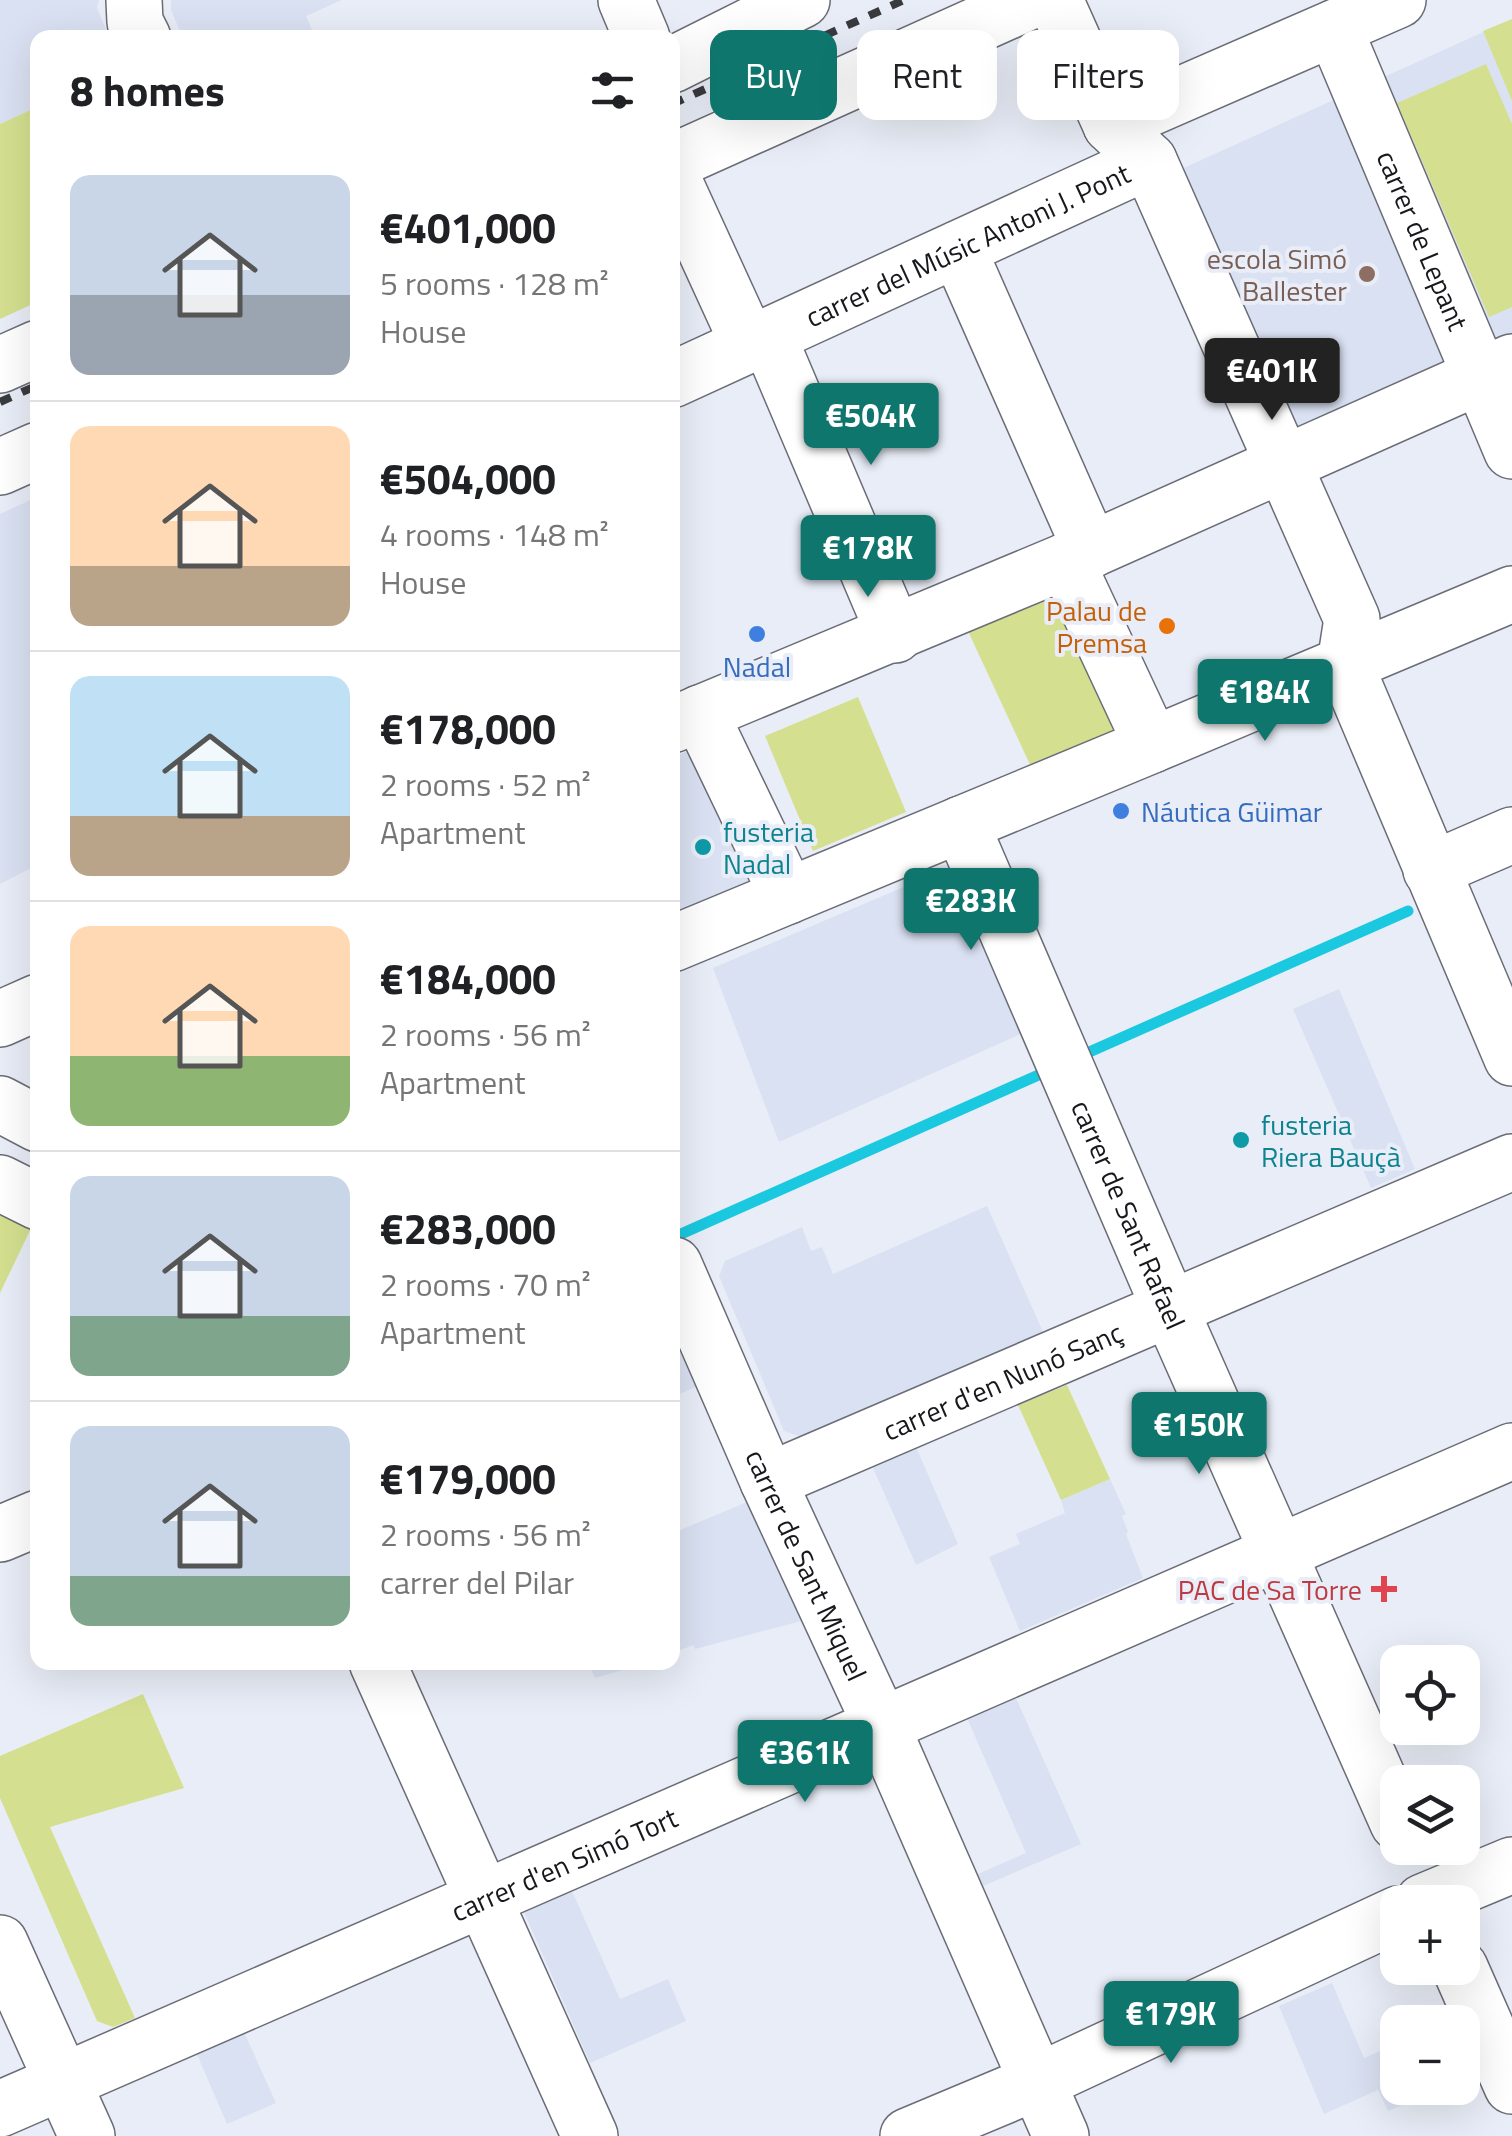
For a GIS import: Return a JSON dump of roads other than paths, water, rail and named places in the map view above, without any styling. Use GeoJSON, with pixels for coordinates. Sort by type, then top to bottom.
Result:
{"type":"FeatureCollection","features":[{"type":"Feature","properties":{"kind":"street"},"geometry":{"type":"LineString","coordinates":[[134,0],[139,30]]}},
{"type":"Feature","properties":{"kind":"street"},"geometry":{"type":"LineString","coordinates":[[626,0],[639,30]]}},
{"type":"Feature","properties":{"kind":"street"},"geometry":{"type":"LineString","coordinates":[[680,60],[802,0]]}},
{"type":"Feature","properties":{"kind":"street"},"geometry":{"type":"LineString","coordinates":[[680,158],[1033,0]]}},
{"type":"Feature","properties":{"kind":"street"},"geometry":{"type":"LineString","coordinates":[[1055,0],[1130,143],[1352,619],[1345,664],[1512,1058]]}},
{"type":"Feature","properties":{"kind":"street","name":"carrer del Músic Antoni J. Pont"},"geometry":{"type":"LineString","coordinates":[[680,376],[958,249],[1130,143],[1334,28],[1398,0]]}},
{"type":"Feature","properties":{"kind":"street","name":"carrer de Lepant"},"geometry":{"type":"LineString","coordinates":[[1334,28],[1496,369],[1512,450]]}},
{"type":"Feature","properties":{"kind":"street"},"geometry":{"type":"LineString","coordinates":[[680,192],[758,340],[895,634]]}},
{"type":"Feature","properties":{"kind":"street"},"geometry":{"type":"LineString","coordinates":[[958,249],[1152,744]]}},
{"type":"Feature","properties":{"kind":"street"},"geometry":{"type":"LineString","coordinates":[[0,365],[30,352]]}},
{"type":"Feature","properties":{"kind":"street"},"geometry":{"type":"LineString","coordinates":[[788,896],[684,708],[895,634],[1496,369]]}},
{"type":"Feature","properties":{"kind":"street"},"geometry":{"type":"LineString","coordinates":[[0,467],[30,454]]}},
{"type":"Feature","properties":{"kind":"street"},"geometry":{"type":"LineString","coordinates":[[680,941],[1512,594]]}},
{"type":"Feature","properties":{"kind":"street","name":"carrer de Sant Rafael"},"geometry":{"type":"LineString","coordinates":[[961,824],[1380,1782]]}},
{"type":"Feature","properties":{"kind":"street"},"geometry":{"type":"LineString","coordinates":[[1431,870],[1512,835]]}},
{"type":"Feature","properties":{"kind":"street"},"geometry":{"type":"LineString","coordinates":[[0,1019],[30,1006]]}},
{"type":"Feature","properties":{"kind":"street"},"geometry":{"type":"LineString","coordinates":[[0,1104],[30,1120]]}},
{"type":"Feature","properties":{"kind":"street","name":"carrer d'en Nunó Sanç"},"geometry":{"type":"LineString","coordinates":[[768,1481],[1512,1162]]}},
{"type":"Feature","properties":{"kind":"street"},"geometry":{"type":"LineString","coordinates":[[0,1183],[30,1198]]}},
{"type":"Feature","properties":{"kind":"street","name":"carrer de Sant Miquel"},"geometry":{"type":"LineString","coordinates":[[680,1279],[1061,2136]]}},
{"type":"Feature","properties":{"kind":"street","name":"carrer d'en Simó Tort"},"geometry":{"type":"LineString","coordinates":[[0,2110],[1512,1451]]}},
{"type":"Feature","properties":{"kind":"street"},"geometry":{"type":"LineString","coordinates":[[0,1534],[30,1521]]}},
{"type":"Feature","properties":{"kind":"street"},"geometry":{"type":"LineString","coordinates":[[381,1670],[590,2136]]}},
{"type":"Feature","properties":{"kind":"street"},"geometry":{"type":"LineString","coordinates":[[1466,1885],[1512,1865]]}},
{"type":"Feature","properties":{"kind":"street"},"geometry":{"type":"LineString","coordinates":[[908,2136],[1037,2082],[1380,1924]]}},
{"type":"Feature","properties":{"kind":"street"},"geometry":{"type":"LineString","coordinates":[[0,1942],[88,2136]]}},
{"type":"Feature","properties":{"kind":"street"},"geometry":{"type":"LineString","coordinates":[[1467,1985],[1512,2086]]}},
{"type":"Feature","properties":{"kind":"waterway"},"geometry":{"type":"LineString","coordinates":[[1078,1057],[1408,911]]}},
{"type":"Feature","properties":{"kind":"waterway"},"geometry":{"type":"LineString","coordinates":[[680,1234],[1052,1069]]}},
{"type":"Feature","properties":{"kind":"railway"},"geometry":{"type":"LineString","coordinates":[[680,100],[904,0]]}},
{"type":"Feature","properties":{"kind":"railway"},"geometry":{"type":"LineString","coordinates":[[0,402],[30,389]]}},
{"type":"Feature","properties":{"kind":"place","name":"escola Simó Ballester"},"geometry":{"type":"Point","coordinates":[1367,274]}},
{"type":"Feature","properties":{"kind":"place","name":"Palau de Premsa"},"geometry":{"type":"Point","coordinates":[1167,626]}},
{"type":"Feature","properties":{"kind":"place","name":"Nadal"},"geometry":{"type":"Point","coordinates":[757,634]}},
{"type":"Feature","properties":{"kind":"place","name":"Náutica Güimar"},"geometry":{"type":"Point","coordinates":[1121,811]}},
{"type":"Feature","properties":{"kind":"place","name":"fusteria Nadal"},"geometry":{"type":"Point","coordinates":[703,847]}},
{"type":"Feature","properties":{"kind":"place","name":"fusteria Riera Bauçà"},"geometry":{"type":"Point","coordinates":[1241,1140]}},
{"type":"Feature","properties":{"kind":"place","name":"PAC de Sa Torre"},"geometry":{"type":"Point","coordinates":[1384,1589]}}]}
